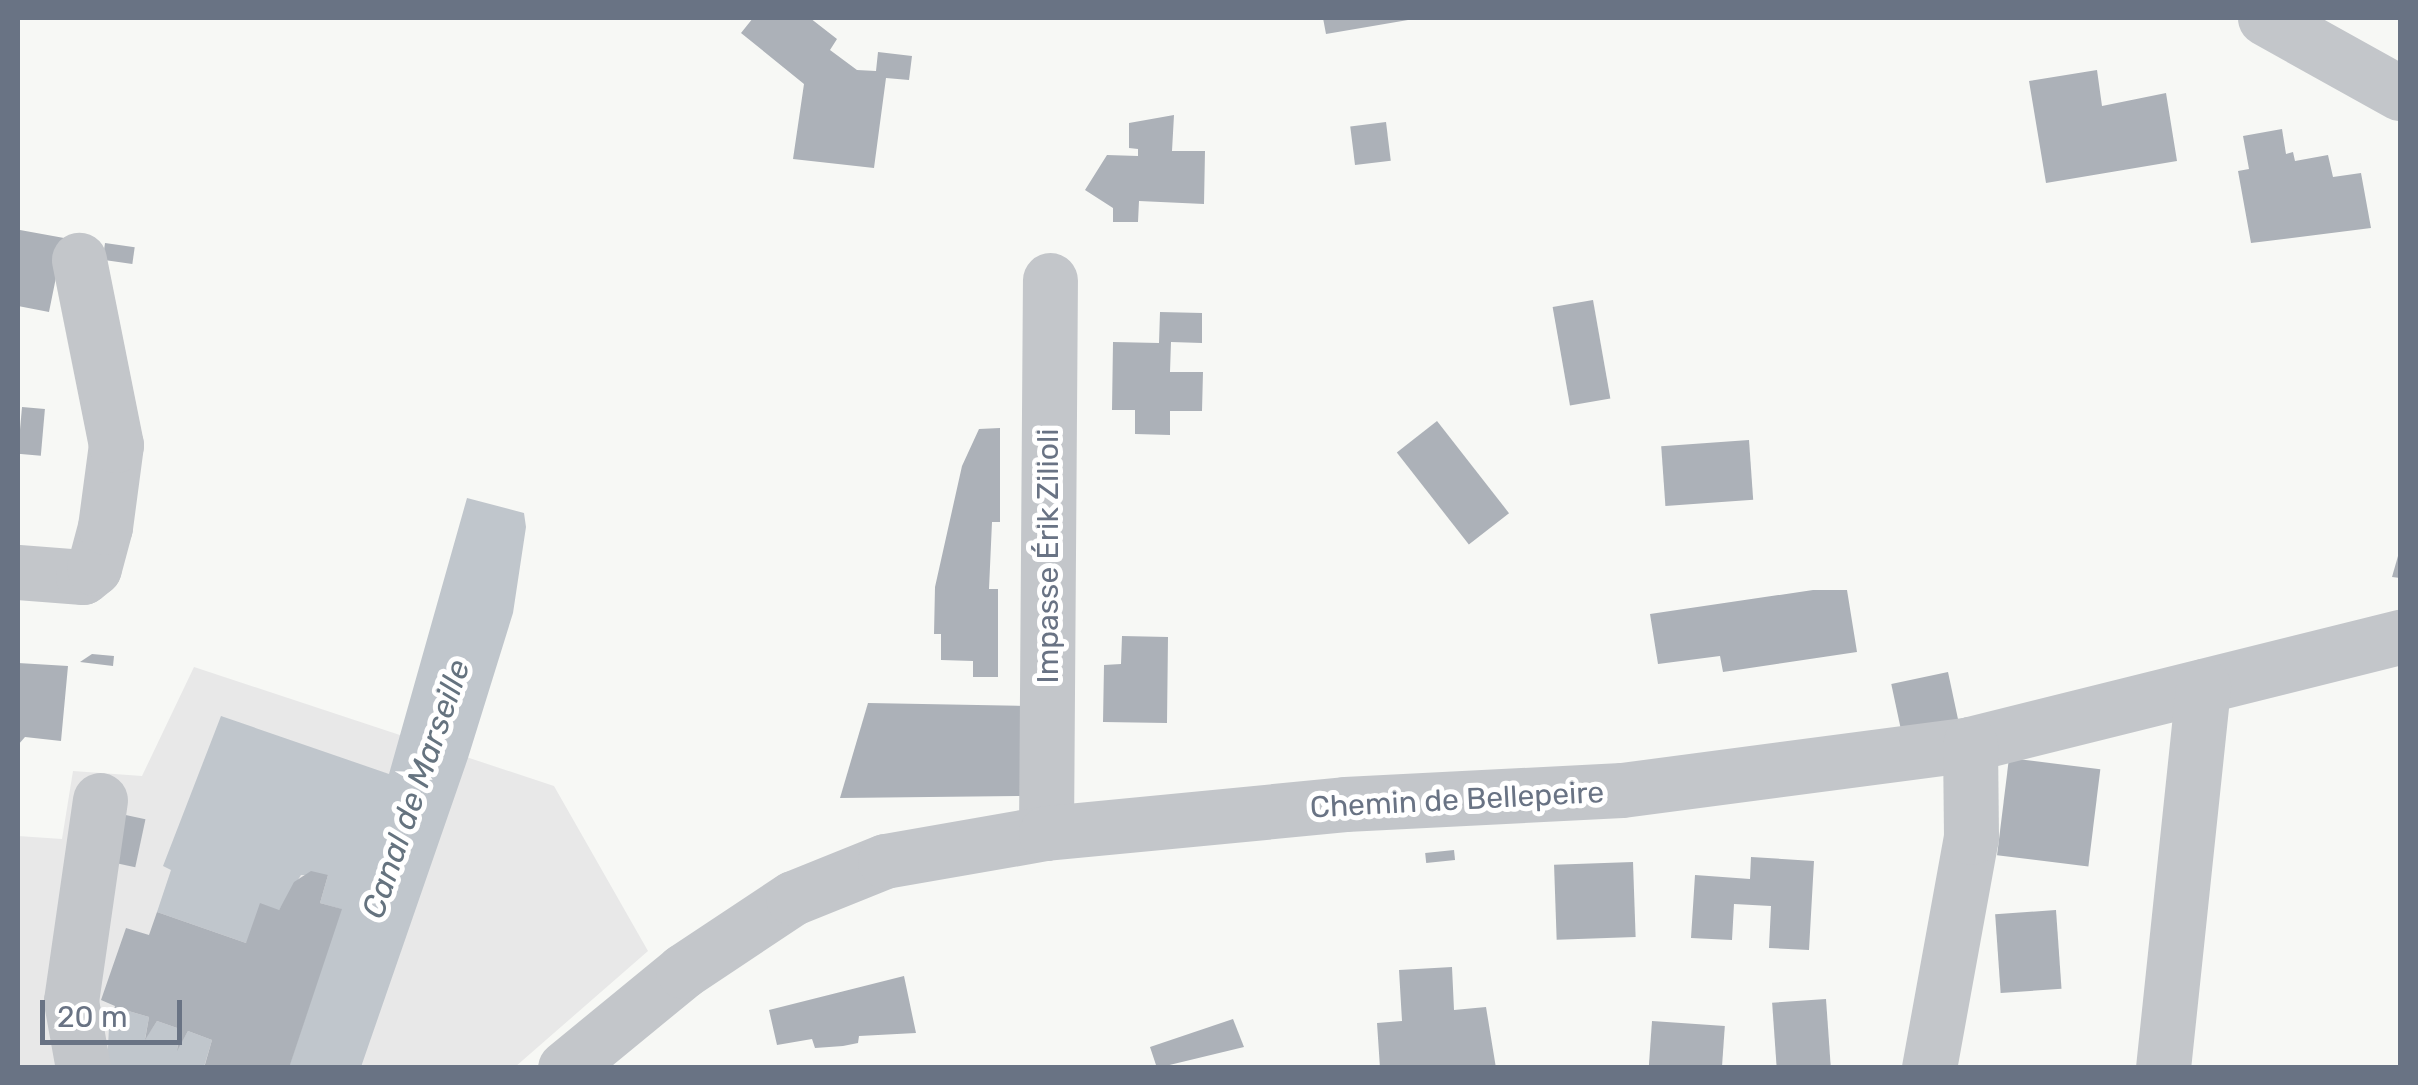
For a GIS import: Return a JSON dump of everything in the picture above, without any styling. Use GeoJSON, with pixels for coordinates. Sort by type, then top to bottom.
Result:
{"type":"FeatureCollection","features":[{"type":"Feature","properties":{"kind":"street"},"geometry":{"type":"LineString","coordinates":[[2265,18],[2400,93]]}},
{"type":"Feature","properties":{"kind":"street"},"geometry":{"type":"LineString","coordinates":[[18,572],[82,577],[94,568],[105,528],[116,445],[79,260]]}},
{"type":"Feature","properties":{"kind":"street","name":"Impasse Érik Zilioli"},"geometry":{"type":"LineString","coordinates":[[1046,833],[1050,280]]}},
{"type":"Feature","properties":{"kind":"street","name":"Chemin de Bellepeire"},"geometry":{"type":"LineString","coordinates":[[565,1068],[683,971],[837,876],[885,861],[1046,833],[1345,804],[1622,790],[1970,744],[2400,637]]}},
{"type":"Feature","properties":{"kind":"street"},"geometry":{"type":"LineString","coordinates":[[2163,1068],[2203,686]]}},
{"type":"Feature","properties":{"kind":"street"},"geometry":{"type":"LineString","coordinates":[[1930,1068],[1971,837],[1970,744]]}},
{"type":"Feature","properties":{"kind":"street"},"geometry":{"type":"LineString","coordinates":[[83,1068],[71,1000],[100,800]]}},
{"type":"Feature","properties":{"kind":"shaded area"},"geometry":{"type":"Polygon","coordinates":[[[194,667],[554,786],[648,951],[515,1067],[18,1067],[18,836],[62,839],[73,771],[142,776],[194,667]]]}},
{"type":"Feature","properties":{"kind":"water","name":"Canal de Marseille"},"geometry":{"type":"Polygon","coordinates":[[[467,498],[524,513],[526,527],[513,613],[468,758],[361,1067],[289,1067],[341,909],[320,903],[328,875],[301,875],[279,910],[246,943],[157,912],[171,870],[163,866],[221,716],[389,774],[467,498]]]}},
{"type":"Feature","properties":{"kind":"water"},"geometry":{"type":"Polygon","coordinates":[[[125,1010],[149,1017],[145,1039],[157,1021],[180,1029],[177,1050],[188,1031],[212,1040],[204,1067],[107,1067],[109,1027],[117,1030],[125,1010]]]}},
{"type":"Feature","properties":{"kind":"building"},"geometry":{"type":"Polygon","coordinates":[[[753,18],[810,18],[837,39],[830,50],[857,70],[876,71],[878,52],[912,56],[909,80],[886,78],[874,168],[793,159],[804,84],[741,33],[753,18]]]}},
{"type":"Feature","properties":{"kind":"building"},"geometry":{"type":"Polygon","coordinates":[[[1323,18],[1408,18],[1408,20],[1326,34],[1323,18]]]}},
{"type":"Feature","properties":{"kind":"building"},"geometry":{"type":"Polygon","coordinates":[[[2097,70],[2102,106],[2166,93],[2177,161],[2046,183],[2029,81],[2097,70]]]}},
{"type":"Feature","properties":{"kind":"building"},"geometry":{"type":"Polygon","coordinates":[[[1174,115],[1172,151],[1205,151],[1204,204],[1139,201],[1138,222],[1113,222],[1113,208],[1085,190],[1107,155],[1138,156],[1138,149],[1129,148],[1129,123],[1174,115]]]}},
{"type":"Feature","properties":{"kind":"building"},"geometry":{"type":"Polygon","coordinates":[[[1386,122],[1391,161],[1355,165],[1350,126],[1386,122]]]}},
{"type":"Feature","properties":{"kind":"building"},"geometry":{"type":"Polygon","coordinates":[[[2282,129],[2286,154],[2293,152],[2295,161],[2328,155],[2333,177],[2361,173],[2371,228],[2251,243],[2238,171],[2249,169],[2243,136],[2282,129]]]}},
{"type":"Feature","properties":{"kind":"building"},"geometry":{"type":"Polygon","coordinates":[[[18,217],[20,230],[64,238],[49,312],[18,306],[18,217]]]}},
{"type":"Feature","properties":{"kind":"building"},"geometry":{"type":"Polygon","coordinates":[[[105,243],[135,247],[132,264],[103,260],[105,243]]]}},
{"type":"Feature","properties":{"kind":"building"},"geometry":{"type":"Polygon","coordinates":[[[1593,300],[1610,398],[1570,406],[1553,307],[1593,300]]]}},
{"type":"Feature","properties":{"kind":"building"},"geometry":{"type":"Polygon","coordinates":[[[1160,312],[1202,313],[1202,343],[1171,342],[1170,372],[1203,372],[1202,411],[1170,411],[1170,435],[1135,434],[1135,410],[1112,410],[1113,342],[1159,343],[1160,312]]]}},
{"type":"Feature","properties":{"kind":"building"},"geometry":{"type":"Polygon","coordinates":[[[22,407],[45,409],[41,456],[18,454],[22,407]]]}},
{"type":"Feature","properties":{"kind":"building"},"geometry":{"type":"Polygon","coordinates":[[[1437,421],[1509,513],[1469,545],[1397,452],[1437,421]]]}},
{"type":"Feature","properties":{"kind":"building"},"geometry":{"type":"Polygon","coordinates":[[[1000,428],[1000,522],[992,522],[989,589],[998,589],[998,677],[973,677],[973,661],[941,660],[941,634],[934,634],[935,587],[962,466],[979,429],[1000,428]]]}},
{"type":"Feature","properties":{"kind":"building"},"geometry":{"type":"Polygon","coordinates":[[[1749,440],[1753,500],[1665,506],[1661,446],[1749,440]]]}},
{"type":"Feature","properties":{"kind":"building"},"geometry":{"type":"Polygon","coordinates":[[[2400,549],[2400,578],[2392,577],[2400,549]]]}},
{"type":"Feature","properties":{"kind":"building"},"geometry":{"type":"Polygon","coordinates":[[[1813,590],[1847,590],[1857,652],[1723,672],[1720,656],[1658,664],[1650,614],[1813,590]]]}},
{"type":"Feature","properties":{"kind":"building"},"geometry":{"type":"Polygon","coordinates":[[[1122,636],[1168,637],[1167,723],[1103,722],[1104,665],[1121,664],[1122,636]]]}},
{"type":"Feature","properties":{"kind":"building"},"geometry":{"type":"Polygon","coordinates":[[[92,654],[114,656],[113,666],[80,662],[92,654]]]}},
{"type":"Feature","properties":{"kind":"building"},"geometry":{"type":"Polygon","coordinates":[[[18,663],[68,666],[61,741],[25,737],[18,745],[18,663]]]}},
{"type":"Feature","properties":{"kind":"building"},"geometry":{"type":"Polygon","coordinates":[[[1948,672],[1958,720],[1901,732],[1891,684],[1948,672]]]}},
{"type":"Feature","properties":{"kind":"building"},"geometry":{"type":"Polygon","coordinates":[[[868,703],[1026,706],[1025,796],[840,798],[868,703]]]}},
{"type":"Feature","properties":{"kind":"building"},"geometry":{"type":"Polygon","coordinates":[[[2009,758],[2100,769],[2088,866],[1997,855],[2009,758]]]}},
{"type":"Feature","properties":{"kind":"building"},"geometry":{"type":"Polygon","coordinates":[[[121,814],[145,819],[135,867],[111,862],[121,814]]]}},
{"type":"Feature","properties":{"kind":"building"},"geometry":{"type":"Polygon","coordinates":[[[1454,850],[1455,860],[1426,863],[1425,853],[1454,850]]]}},
{"type":"Feature","properties":{"kind":"building"},"geometry":{"type":"Polygon","coordinates":[[[1751,857],[1814,861],[1809,950],[1769,948],[1771,906],[1734,904],[1732,940],[1691,938],[1695,875],[1750,879],[1751,857]]]}},
{"type":"Feature","properties":{"kind":"building"},"geometry":{"type":"Polygon","coordinates":[[[1633,862],[1636,937],[1557,940],[1554,865],[1633,862]]]}},
{"type":"Feature","properties":{"kind":"building"},"geometry":{"type":"Polygon","coordinates":[[[311,871],[328,875],[320,903],[342,909],[289,1068],[204,1068],[212,1040],[188,1031],[177,1051],[180,1029],[157,1021],[145,1040],[149,1017],[125,1010],[116,1031],[109,1027],[115,1006],[101,1000],[126,928],[149,935],[157,912],[246,943],[260,903],[279,910],[294,882],[311,871]]]}},
{"type":"Feature","properties":{"kind":"building"},"geometry":{"type":"Polygon","coordinates":[[[2056,910],[2062,989],[2001,993],[1995,914],[2056,910]]]}},
{"type":"Feature","properties":{"kind":"building"},"geometry":{"type":"Polygon","coordinates":[[[1452,967],[1454,1010],[1486,1007],[1496,1068],[1380,1068],[1377,1023],[1402,1021],[1399,970],[1452,967]]]}},
{"type":"Feature","properties":{"kind":"building"},"geometry":{"type":"Polygon","coordinates":[[[904,976],[916,1033],[859,1036],[858,1043],[843,1046],[815,1048],[812,1039],[777,1045],[769,1010],[904,976]]]}},
{"type":"Feature","properties":{"kind":"building"},"geometry":{"type":"Polygon","coordinates":[[[1826,999],[1831,1067],[1777,1068],[1772,1003],[1826,999]]]}},
{"type":"Feature","properties":{"kind":"building"},"geometry":{"type":"Polygon","coordinates":[[[1233,1019],[1244,1047],[1157,1068],[1150,1047],[1233,1019]]]}},
{"type":"Feature","properties":{"kind":"building"},"geometry":{"type":"Polygon","coordinates":[[[1652,1021],[1725,1026],[1722,1068],[1649,1068],[1652,1021]]]}}]}
